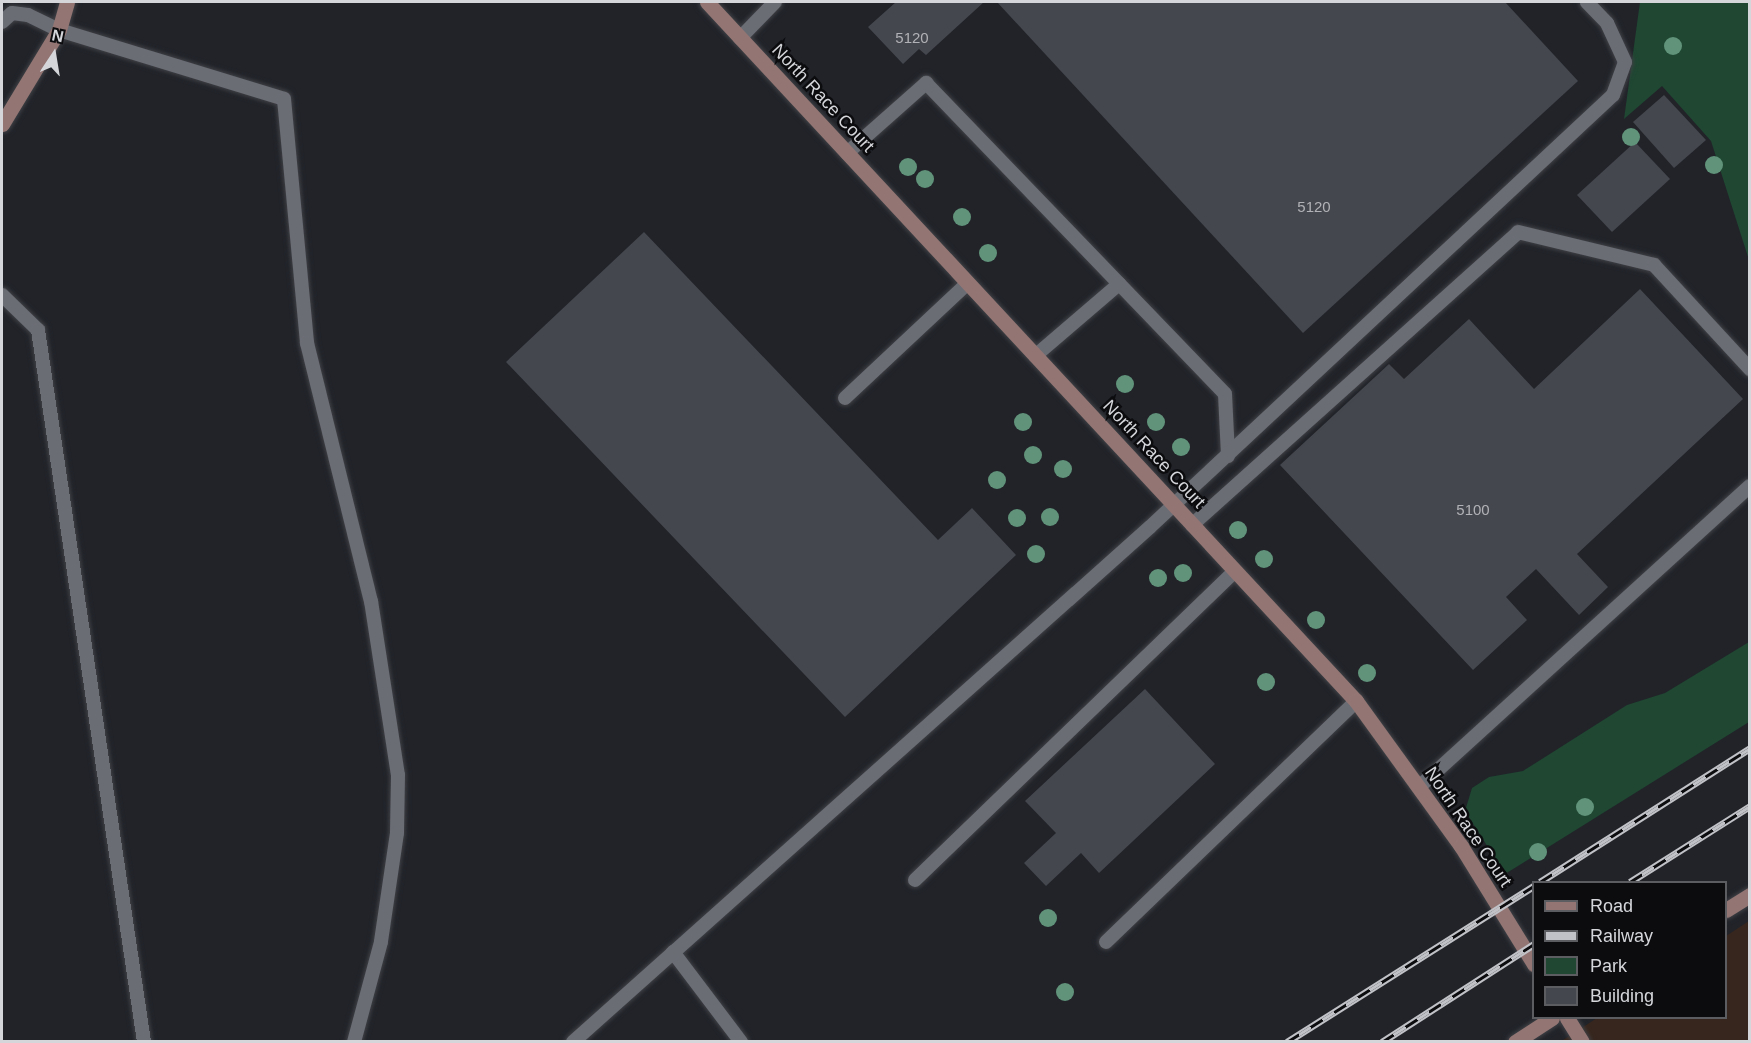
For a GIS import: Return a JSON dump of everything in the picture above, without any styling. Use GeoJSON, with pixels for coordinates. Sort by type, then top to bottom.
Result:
{"type":"FeatureCollection","features":[{"type":"Feature","properties":{"kind":"street"},"geometry":{"type":"LineString","coordinates":[[2,124],[59,30],[67,2]]}},
{"type":"Feature","properties":{"kind":"street","name":"North Race Court"},"geometry":{"type":"LineString","coordinates":[[707,2],[1356,700],[1419,787],[1532,962]]}},
{"type":"Feature","properties":{"kind":"street"},"geometry":{"type":"LineString","coordinates":[[1727,909],[1749,896]]}},
{"type":"Feature","properties":{"kind":"street"},"geometry":{"type":"LineString","coordinates":[[1515,1041],[1549,1019]]}},
{"type":"Feature","properties":{"kind":"street"},"geometry":{"type":"LineString","coordinates":[[1568,1019],[1581,1041]]}},
{"type":"Feature","properties":{"kind":"lane"},"geometry":{"type":"LineString","coordinates":[[740,38],[775,2]]}},
{"type":"Feature","properties":{"kind":"lane"},"geometry":{"type":"LineString","coordinates":[[573,1041],[1228,456],[1613,95],[1625,62],[1607,23],[1587,2]]}},
{"type":"Feature","properties":{"kind":"lane"},"geometry":{"type":"LineString","coordinates":[[2,22],[12,13],[59,30],[284,99],[307,343],[371,601],[398,775],[397,833],[381,942],[350,1041]]}},
{"type":"Feature","properties":{"kind":"lane"},"geometry":{"type":"LineString","coordinates":[[847,153],[926,83],[1225,394],[1228,456]]}},
{"type":"Feature","properties":{"kind":"lane"},"geometry":{"type":"LineString","coordinates":[[1192,525],[1518,232],[1654,265],[1749,369]]}},
{"type":"Feature","properties":{"kind":"lane"},"geometry":{"type":"LineString","coordinates":[[844,398],[968,283]]}},
{"type":"Feature","properties":{"kind":"lane"},"geometry":{"type":"LineString","coordinates":[[1035,356],[1119,284]]}},
{"type":"Feature","properties":{"kind":"lane"},"geometry":{"type":"LineString","coordinates":[[2,295],[38,330],[144,1041]]}},
{"type":"Feature","properties":{"kind":"lane"},"geometry":{"type":"LineString","coordinates":[[1419,787],[1749,486]]}},
{"type":"Feature","properties":{"kind":"lane"},"geometry":{"type":"LineString","coordinates":[[915,880],[1235,571]]}},
{"type":"Feature","properties":{"kind":"lane"},"geometry":{"type":"LineString","coordinates":[[1106,942],[1356,700]]}},
{"type":"Feature","properties":{"kind":"lane"},"geometry":{"type":"LineString","coordinates":[[673,952],[741,1041]]}},
{"type":"Feature","properties":{"kind":"shaded area"},"geometry":{"type":"Polygon","coordinates":[[[1749,921],[1749,1041],[1560,1042],[1595,1019],[1727,1019],[1727,935],[1749,921]]]}},
{"type":"Feature","properties":{"kind":"green space"},"geometry":{"type":"Polygon","coordinates":[[[1640,2],[1749,2],[1749,260],[1711,141],[1662,86],[1624,119],[1640,2]]]}},
{"type":"Feature","properties":{"kind":"green space"},"geometry":{"type":"Polygon","coordinates":[[[1749,642],[1749,722],[1505,874],[1465,811],[1472,788],[1489,777],[1523,771],[1627,705],[1665,693],[1749,642]]]}},
{"type":"Feature","properties":{"kind":"building"},"geometry":{"type":"Polygon","coordinates":[[[896,2],[984,2],[926,55],[919,49],[903,64],[868,27],[896,2]]]}},
{"type":"Feature","properties":{"kind":"building"},"geometry":{"type":"Polygon","coordinates":[[[997,2],[1505,2],[1578,81],[1303,333],[997,2]]]}},
{"type":"Feature","properties":{"kind":"building"},"geometry":{"type":"Polygon","coordinates":[[[1664,95],[1706,140],[1674,168],[1633,122],[1664,95]]]}},
{"type":"Feature","properties":{"kind":"building"},"geometry":{"type":"Polygon","coordinates":[[[1635,142],[1670,179],[1612,232],[1577,195],[1635,142]]]}},
{"type":"Feature","properties":{"kind":"building"},"geometry":{"type":"Polygon","coordinates":[[[644,232],[938,540],[972,508],[1016,555],[845,717],[506,362],[644,232]]]}},
{"type":"Feature","properties":{"kind":"building"},"geometry":{"type":"Polygon","coordinates":[[[1640,289],[1743,399],[1577,554],[1608,587],[1579,615],[1536,569],[1506,597],[1527,620],[1473,670],[1280,465],[1389,364],[1404,379],[1469,319],[1534,389],[1640,289]]]}},
{"type":"Feature","properties":{"kind":"building"},"geometry":{"type":"Polygon","coordinates":[[[1145,689],[1215,764],[1099,873],[1081,853],[1046,886],[1024,863],[1056,833],[1025,801],[1145,689]]]}},
{"type":"Feature","properties":{"kind":"railway"},"geometry":{"type":"LineString","coordinates":[[1542,881],[1750,748]]}},
{"type":"Feature","properties":{"kind":"railway"},"geometry":{"type":"LineString","coordinates":[[1632,881],[1750,806]]}},
{"type":"Feature","properties":{"kind":"railway"},"geometry":{"type":"LineString","coordinates":[[1287,1042],[1532,887]]}},
{"type":"Feature","properties":{"kind":"railway"},"geometry":{"type":"LineString","coordinates":[[1382,1042],[1532,945]]}}]}
